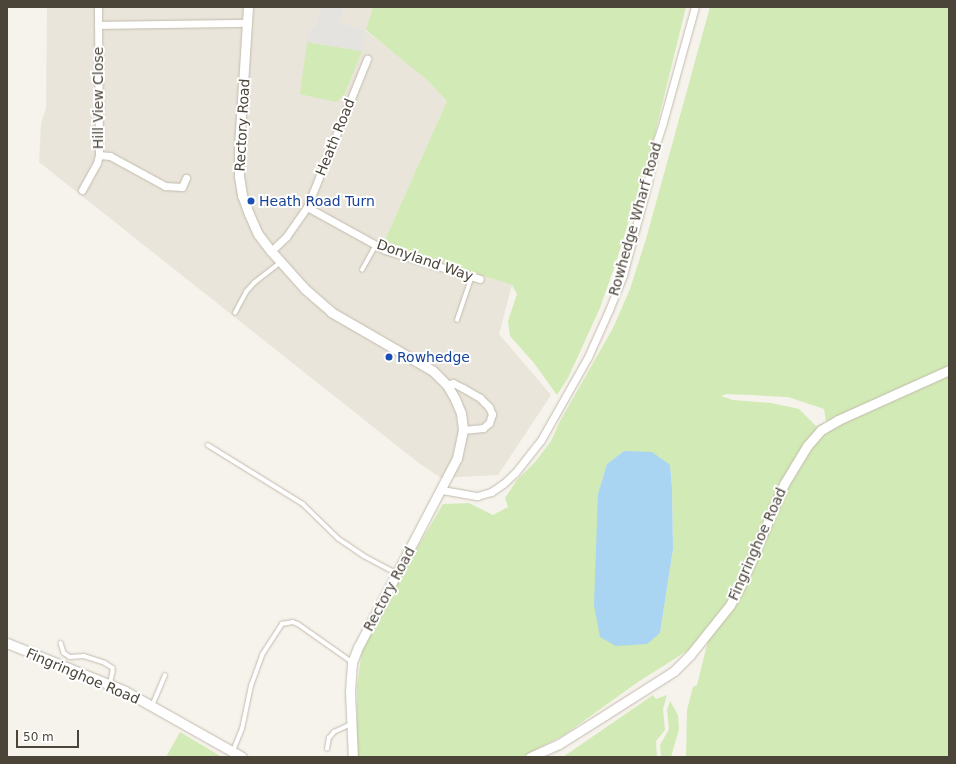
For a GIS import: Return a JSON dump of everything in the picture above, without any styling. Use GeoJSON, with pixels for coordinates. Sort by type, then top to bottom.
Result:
{"type":"FeatureCollection","features":[{"type":"Feature","properties":{"kind":"street","name":"Hill View Close"},"geometry":{"type":"LineString","coordinates":[[82,190],[97,163],[98,155],[98,7]]}},
{"type":"Feature","properties":{"kind":"street","name":"Rectory Road"},"geometry":{"type":"LineString","coordinates":[[248,7],[239,147],[239,176],[242,195],[258,234],[305,289],[331,312],[433,371],[447,385],[460,413],[463,430],[462,442],[457,458],[442,490],[396,573],[358,647],[352,663],[350,692],[353,757]]}},
{"type":"Feature","properties":{"kind":"street","name":"Rowhedge Wharf Road"},"geometry":{"type":"LineString","coordinates":[[442,490],[477,496],[491,492],[503,484],[515,473],[541,440],[588,357],[623,275],[648,182],[656,144],[664,122],[695,7]]}},
{"type":"Feature","properties":{"kind":"street"},"geometry":{"type":"LineString","coordinates":[[98,25],[248,23]]}},
{"type":"Feature","properties":{"kind":"street","name":"Heath Road"},"geometry":{"type":"LineString","coordinates":[[271,251],[286,237],[307,207],[367,59]]}},
{"type":"Feature","properties":{"kind":"street"},"geometry":{"type":"LineString","coordinates":[[98,155],[110,156],[165,186],[182,187]]}},
{"type":"Feature","properties":{"kind":"street"},"geometry":{"type":"LineString","coordinates":[[182,187],[186,178]]}},
{"type":"Feature","properties":{"kind":"street"},"geometry":{"type":"LineString","coordinates":[[182,187],[186,194]]}},
{"type":"Feature","properties":{"kind":"street","name":"Donyland Way"},"geometry":{"type":"LineString","coordinates":[[307,207],[385,250],[480,279]]}},
{"type":"Feature","properties":{"kind":"street","name":"Fingringhoe Road"},"geometry":{"type":"LineString","coordinates":[[530,757],[559,744],[605,715],[674,671],[690,655],[730,605],[742,582],[784,484],[807,446],[821,430],[838,420],[949,370]]}},
{"type":"Feature","properties":{"kind":"street"},"geometry":{"type":"LineString","coordinates":[[447,385],[453,383],[480,398],[489,407],[492,414],[489,423],[483,428],[463,430]]}},
{"type":"Feature","properties":{"kind":"street","name":"Fingringhoe Road"},"geometry":{"type":"LineString","coordinates":[[7,643],[125,691],[242,757]]}},
{"type":"Feature","properties":{"kind":"lane"},"geometry":{"type":"LineString","coordinates":[[362,270],[376,245]]}},
{"type":"Feature","properties":{"kind":"lane"},"geometry":{"type":"LineString","coordinates":[[235,313],[246,292],[254,283],[281,262]]}},
{"type":"Feature","properties":{"kind":"lane"},"geometry":{"type":"LineString","coordinates":[[457,320],[472,276]]}},
{"type":"Feature","properties":{"kind":"lane"},"geometry":{"type":"LineString","coordinates":[[208,445],[303,504],[339,539],[364,556],[396,573]]}},
{"type":"Feature","properties":{"kind":"lane"},"geometry":{"type":"LineString","coordinates":[[232,752],[242,729],[251,686],[262,655],[282,624],[293,622],[298,624],[352,663]]}},
{"type":"Feature","properties":{"kind":"lane"},"geometry":{"type":"LineString","coordinates":[[61,644],[64,653],[70,657],[84,656],[105,663],[113,668],[114,672],[110,686]]}},
{"type":"Feature","properties":{"kind":"lane"},"geometry":{"type":"LineString","coordinates":[[152,707],[165,676]]}},
{"type":"Feature","properties":{"kind":"lane"},"geometry":{"type":"LineString","coordinates":[[327,749],[329,738],[334,732],[352,723]]}},
{"type":"Feature","properties":{"kind":"shaded area"},"geometry":{"type":"Polygon","coordinates":[[[47,7],[373,7],[366,31],[407,62],[447,101],[383,244],[512,285],[499,334],[551,395],[498,475],[441,478],[420,464],[39,162],[41,124],[46,108],[47,7]]]}},
{"type":"Feature","properties":{"kind":"shaded area"},"geometry":{"type":"Polygon","coordinates":[[[321,7],[344,7],[338,23],[366,30],[362,51],[307,42],[309,30],[315,28],[321,7]]]}},
{"type":"Feature","properties":{"kind":"green space"},"geometry":{"type":"Polygon","coordinates":[[[373,7],[686,7],[651,150],[616,262],[600,308],[568,378],[557,395],[534,363],[510,336],[508,321],[517,294],[512,285],[383,244],[447,101],[427,80],[366,30],[373,7]]]}},
{"type":"Feature","properties":{"kind":"green space"},"geometry":{"type":"Polygon","coordinates":[[[710,7],[949,7],[949,757],[686,757],[687,710],[693,687],[697,685],[712,624],[690,649],[638,682],[564,735],[522,757],[355,757],[357,741],[357,687],[362,650],[387,599],[443,504],[469,503],[493,515],[508,507],[505,498],[517,480],[535,462],[551,441],[560,421],[613,328],[630,289],[646,239],[710,7]],[[727,394],[721,396],[733,400],[771,403],[799,409],[816,426],[826,422],[824,409],[788,397],[727,394]],[[624,451],[607,464],[598,494],[647,643],[660,633],[673,549],[670,465],[624,451]]]}},
{"type":"Feature","properties":{"kind":"green space"},"geometry":{"type":"Polygon","coordinates":[[[307,42],[362,51],[344,95],[336,102],[300,94],[307,42]]]}},
{"type":"Feature","properties":{"kind":"green space"},"geometry":{"type":"Polygon","coordinates":[[[653,695],[656,699],[667,695],[663,709],[665,730],[656,741],[657,757],[563,757],[653,695]]]}},
{"type":"Feature","properties":{"kind":"green space"},"geometry":{"type":"Polygon","coordinates":[[[670,701],[678,715],[679,729],[671,757],[661,757],[660,745],[669,729],[667,710],[670,701]]]}},
{"type":"Feature","properties":{"kind":"green space"},"geometry":{"type":"Polygon","coordinates":[[[180,732],[222,757],[166,757],[180,732]]]}},
{"type":"Feature","properties":{"kind":"water"},"geometry":{"type":"Polygon","coordinates":[[[624,451],[652,452],[670,465],[673,549],[660,633],[647,644],[616,646],[600,637],[594,605],[598,494],[607,464],[624,451]]]}},
{"type":"Feature","properties":{"kind":"place","name":"Heath Road Turn"},"geometry":{"type":"Point","coordinates":[251,201]}},
{"type":"Feature","properties":{"kind":"place","name":"Rowhedge"},"geometry":{"type":"Point","coordinates":[389,357]}}]}
